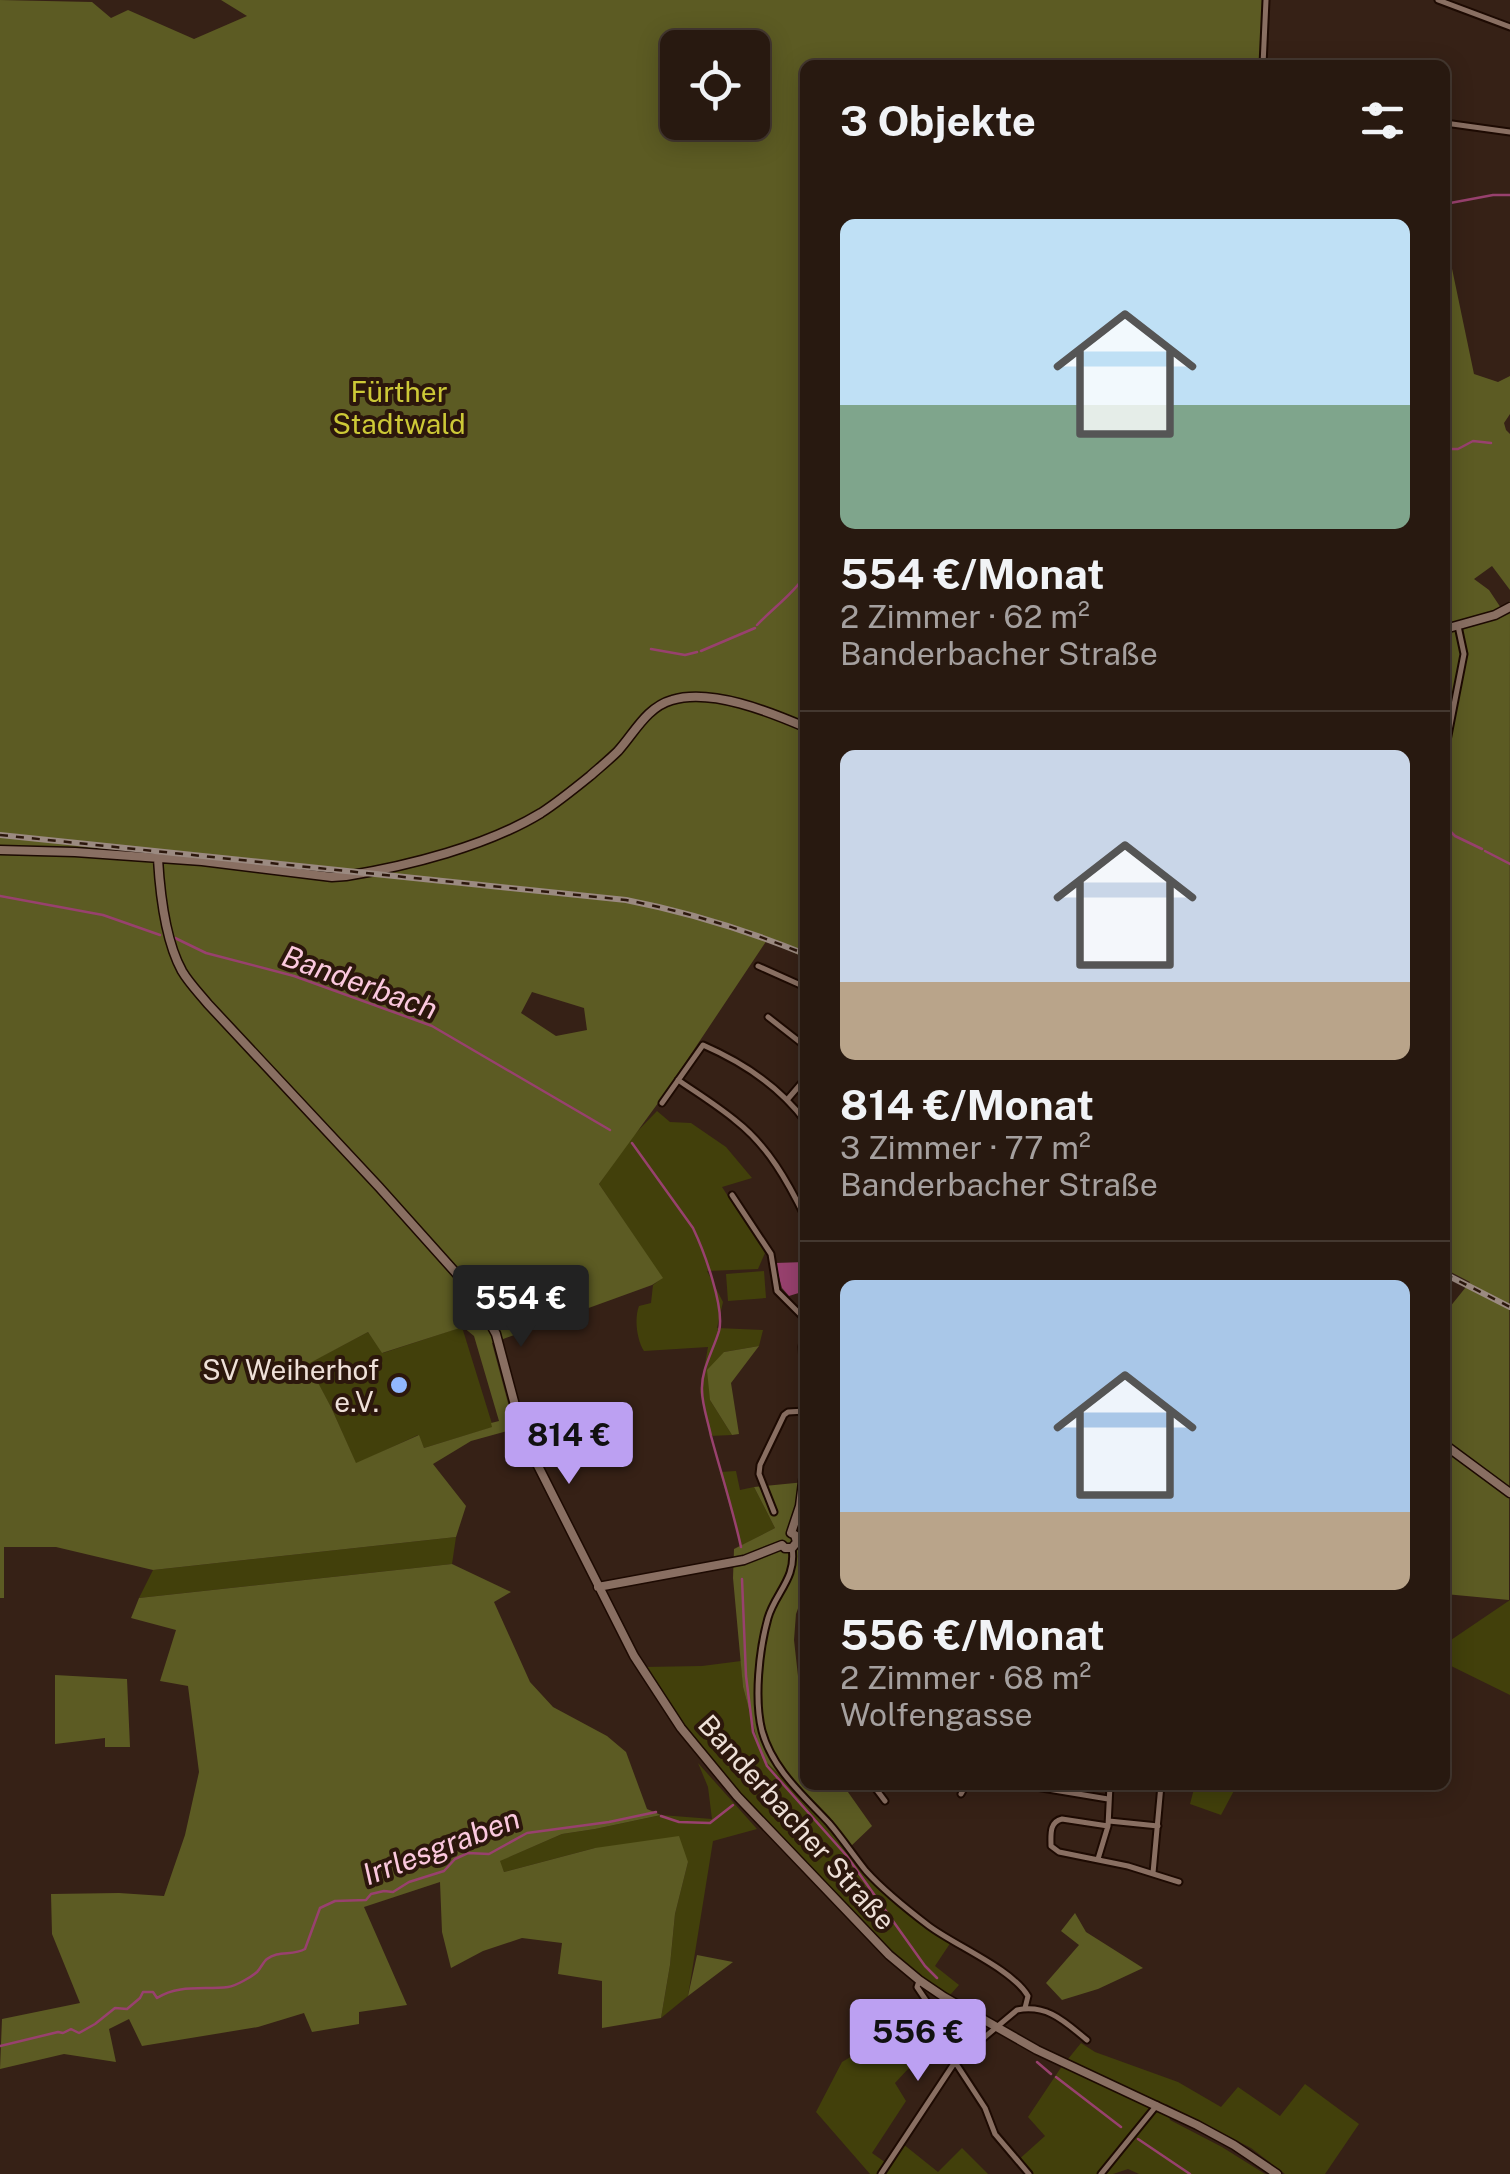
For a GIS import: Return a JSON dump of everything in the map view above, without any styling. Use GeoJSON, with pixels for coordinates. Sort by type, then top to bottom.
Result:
{"type":"FeatureCollection","features":[{"type":"Feature","properties":{"kind":"street"},"geometry":{"type":"LineString","coordinates":[[1263,60],[1266,0]]}},
{"type":"Feature","properties":{"kind":"street"},"geometry":{"type":"LineString","coordinates":[[1438,0],[1510,27]]}},
{"type":"Feature","properties":{"kind":"street"},"geometry":{"type":"LineString","coordinates":[[1450,124],[1510,132]]}},
{"type":"Feature","properties":{"kind":"street"},"geometry":{"type":"LineString","coordinates":[[1450,628],[1494,615],[1509,606]]}},
{"type":"Feature","properties":{"kind":"street"},"geometry":{"type":"LineString","coordinates":[[1450,725],[1464,654],[1458,626]]}},
{"type":"Feature","properties":{"kind":"street"},"geometry":{"type":"LineString","coordinates":[[0,850],[229,864],[332,877],[368,872],[467,845],[541,813],[606,762],[648,714],[672,700],[698,697],[744,704],[800,725]]}},
{"type":"Feature","properties":{"kind":"street","name":"Banderbacher Straße"},"geometry":{"type":"LineString","coordinates":[[158,859],[172,944],[186,977],[473,1292],[502,1352],[526,1440],[644,1672],[695,1747],[863,1928],[919,1980],[996,2028],[1234,2145],[1277,2174]]}},
{"type":"Feature","properties":{"kind":"street"},"geometry":{"type":"LineString","coordinates":[[758,966],[800,985]]}},
{"type":"Feature","properties":{"kind":"street"},"geometry":{"type":"LineString","coordinates":[[768,1017],[800,1042]]}},
{"type":"Feature","properties":{"kind":"street"},"geometry":{"type":"LineString","coordinates":[[662,1103],[704,1045],[734,1060],[787,1100],[800,1115]]}},
{"type":"Feature","properties":{"kind":"street"},"geometry":{"type":"LineString","coordinates":[[678,1080],[739,1123],[762,1145],[800,1208]]}},
{"type":"Feature","properties":{"kind":"street"},"geometry":{"type":"LineString","coordinates":[[787,1100],[800,1085]]}},
{"type":"Feature","properties":{"kind":"street"},"geometry":{"type":"LineString","coordinates":[[732,1194],[771,1254],[777,1290],[800,1314]]}},
{"type":"Feature","properties":{"kind":"street"},"geometry":{"type":"LineString","coordinates":[[774,1512],[760,1465],[784,1416],[800,1411]]}},
{"type":"Feature","properties":{"kind":"street"},"geometry":{"type":"LineString","coordinates":[[1450,1449],[1510,1493]]}},
{"type":"Feature","properties":{"kind":"street"},"geometry":{"type":"LineString","coordinates":[[791,1533],[800,1506]]}},
{"type":"Feature","properties":{"kind":"street"},"geometry":{"type":"LineString","coordinates":[[782,1545],[782,1536],[791,1533]]}},
{"type":"Feature","properties":{"kind":"street"},"geometry":{"type":"LineString","coordinates":[[791,1533],[798,1546],[784,1589],[768,1618],[762,1658],[759,1714],[774,1760],[868,1873],[929,1926],[1021,1986],[1028,1996],[1025,2008]]}},
{"type":"Feature","properties":{"kind":"street"},"geometry":{"type":"LineString","coordinates":[[598,1587],[744,1560],[782,1545]]}},
{"type":"Feature","properties":{"kind":"street"},"geometry":{"type":"LineString","coordinates":[[782,1545],[798,1546]]}},
{"type":"Feature","properties":{"kind":"street"},"geometry":{"type":"LineString","coordinates":[[877,1790],[886,1801]]}},
{"type":"Feature","properties":{"kind":"street"},"geometry":{"type":"LineString","coordinates":[[961,1794],[963,1790]]}},
{"type":"Feature","properties":{"kind":"street"},"geometry":{"type":"LineString","coordinates":[[1056,1790],[1108,1798]]}},
{"type":"Feature","properties":{"kind":"street"},"geometry":{"type":"LineString","coordinates":[[1098,1859],[1108,1823],[1109,1790]]}},
{"type":"Feature","properties":{"kind":"street"},"geometry":{"type":"LineString","coordinates":[[1153,1874],[1161,1790]]}},
{"type":"Feature","properties":{"kind":"street"},"geometry":{"type":"LineString","coordinates":[[1158,1826],[1062,1819],[1052,1824],[1051,1846],[1179,1882]]}},
{"type":"Feature","properties":{"kind":"street"},"geometry":{"type":"LineString","coordinates":[[919,1980],[917,1987],[962,2054]]}},
{"type":"Feature","properties":{"kind":"street"},"geometry":{"type":"LineString","coordinates":[[881,2174],[954,2062],[1017,2010],[1052,2012],[1086,2040]]}},
{"type":"Feature","properties":{"kind":"street"},"geometry":{"type":"LineString","coordinates":[[954,2062],[985,2108],[996,2134],[1029,2174]]}},
{"type":"Feature","properties":{"kind":"street"},"geometry":{"type":"LineString","coordinates":[[1101,2174],[1156,2105]]}},
{"type":"Feature","properties":{"kind":"shaded area"},"geometry":{"type":"Polygon","coordinates":[[[657,1111],[670,1122],[691,1123],[726,1147],[752,1178],[722,1187],[765,1253],[758,1269],[707,1271],[723,1302],[717,1328],[763,1330],[759,1346],[724,1352],[710,1400],[732,1435],[710,1436],[700,1392],[708,1347],[644,1351],[638,1335],[639,1306],[651,1303],[653,1285],[662,1278],[599,1184],[630,1139],[657,1111]]]}},
{"type":"Feature","properties":{"kind":"shaded area"},"geometry":{"type":"Polygon","coordinates":[[[800,1262],[800,1293],[789,1296],[782,1288],[775,1263],[800,1262]]]}},
{"type":"Feature","properties":{"kind":"shaded area"},"geometry":{"type":"Polygon","coordinates":[[[764,1271],[766,1298],[728,1301],[726,1274],[764,1271]]]}},
{"type":"Feature","properties":{"kind":"shaded area","name":"SV Weiherhof e.V."},"geometry":{"type":"Polygon","coordinates":[[[462,1327],[493,1427],[424,1448],[418,1435],[356,1464],[307,1364],[368,1332],[383,1353],[462,1327]]]}},
{"type":"Feature","properties":{"kind":"shaded area"},"geometry":{"type":"Polygon","coordinates":[[[736,1471],[740,1490],[754,1487],[775,1528],[741,1546],[720,1472],[736,1471]]]}},
{"type":"Feature","properties":{"kind":"shaded area"},"geometry":{"type":"Polygon","coordinates":[[[456,1537],[452,1564],[139,1598],[153,1570],[456,1537]]]}},
{"type":"Feature","properties":{"kind":"shaded area"},"geometry":{"type":"Polygon","coordinates":[[[1510,1600],[1510,1695],[1450,1665],[1450,1641],[1510,1600]]]}},
{"type":"Feature","properties":{"kind":"shaded area"},"geometry":{"type":"Polygon","coordinates":[[[741,1661],[743,1687],[762,1758],[831,1823],[881,1884],[951,1942],[935,1966],[959,1985],[950,1995],[883,1945],[776,1832],[706,1754],[644,1667],[741,1661]]]}},
{"type":"Feature","properties":{"kind":"shaded area"},"geometry":{"type":"Polygon","coordinates":[[[698,1763],[757,1829],[713,1841],[688,1996],[661,2018],[675,1914],[688,1862],[595,1848],[504,1872],[499,1861],[562,1834],[661,1815],[712,1819],[708,1787],[698,1763]]]}},
{"type":"Feature","properties":{"kind":"shaded area"},"geometry":{"type":"Polygon","coordinates":[[[1194,1790],[1234,1790],[1221,1815],[1190,1804],[1194,1790]]]}},
{"type":"Feature","properties":{"kind":"shaded area"},"geometry":{"type":"Polygon","coordinates":[[[899,2025],[921,2055],[895,2083],[906,2101],[872,2153],[889,2165],[903,2144],[938,2172],[962,2148],[988,2174],[870,2174],[816,2112],[842,2062],[899,2025]]]}},
{"type":"Feature","properties":{"kind":"shaded area"},"geometry":{"type":"Polygon","coordinates":[[[1081,2043],[1095,2052],[1178,2082],[1221,2107],[1238,2087],[1280,2116],[1305,2084],[1359,2124],[1325,2174],[1285,2174],[1251,2148],[1166,2104],[1170,2120],[1265,2174],[1139,2174],[1128,2169],[1113,2174],[1026,2174],[1016,2162],[1045,2136],[1028,2117],[1081,2043]]]}},
{"type":"Feature","properties":{"kind":"green space","name":"Fürther Stadtwald"},"geometry":{"type":"Polygon","coordinates":[[[0,0],[92,2],[111,18],[128,10],[194,39],[247,16],[221,0],[1263,0],[1260,60],[800,60],[800,956],[767,940],[599,1184],[663,1278],[492,1343],[515,1429],[471,1441],[433,1464],[466,1506],[456,1537],[153,1570],[56,1547],[4,1547],[4,1598],[0,1598],[0,0]],[[532,992],[521,1013],[556,1036],[587,1030],[584,1008],[532,992]],[[463,1327],[382,1353],[368,1332],[308,1364],[356,1463],[419,1435],[424,1448],[492,1427],[491,1423],[499,1421],[474,1336],[463,1327]]]}},
{"type":"Feature","properties":{"kind":"green space"},"geometry":{"type":"Polygon","coordinates":[[[1450,259],[1474,374],[1498,382],[1510,376],[1510,414],[1504,423],[1510,434],[1510,590],[1492,566],[1474,579],[1489,590],[1501,608],[1510,601],[1509,1600],[1450,1594],[1450,1307],[1470,1282],[1450,1272],[1450,259]]]}},
{"type":"Feature","properties":{"kind":"green space"},"geometry":{"type":"Polygon","coordinates":[[[759,1346],[731,1383],[739,1434],[732,1435],[710,1400],[707,1370],[724,1352],[759,1346]]]}},
{"type":"Feature","properties":{"kind":"green space"},"geometry":{"type":"Polygon","coordinates":[[[800,1482],[800,1603],[794,1640],[800,1694],[800,1790],[847,1790],[872,1826],[850,1847],[831,1823],[762,1758],[743,1687],[734,1549],[775,1528],[754,1487],[800,1482]]]}},
{"type":"Feature","properties":{"kind":"green space"},"geometry":{"type":"Polygon","coordinates":[[[452,1564],[511,1592],[494,1602],[530,1682],[553,1707],[607,1736],[626,1752],[647,1809],[661,1815],[562,1834],[500,1861],[504,1872],[595,1848],[679,1836],[688,1862],[675,1914],[661,2018],[602,2028],[602,1981],[558,1974],[562,1943],[522,1938],[483,1951],[451,1968],[442,1932],[440,1882],[364,1907],[407,2005],[359,2012],[359,2024],[312,2032],[304,2013],[258,2027],[142,2046],[129,2019],[109,2029],[116,2062],[64,2054],[0,2069],[2,2019],[80,2003],[52,1934],[51,1894],[164,1896],[185,1835],[199,1772],[188,1686],[160,1681],[176,1630],[131,1618],[139,1598],[452,1564]]]}},
{"type":"Feature","properties":{"kind":"green space"},"geometry":{"type":"Polygon","coordinates":[[[55,1675],[127,1679],[130,1747],[105,1747],[105,1738],[55,1744],[55,1675]]]}},
{"type":"Feature","properties":{"kind":"green space"},"geometry":{"type":"Polygon","coordinates":[[[1075,1913],[1086,1932],[1143,1968],[1062,2000],[1046,1983],[1079,1945],[1061,1931],[1075,1913]]]}},
{"type":"Feature","properties":{"kind":"green space"},"geometry":{"type":"Polygon","coordinates":[[[697,1955],[733,1962],[688,1996],[697,1955]]]}},
{"type":"Feature","properties":{"kind":"waterway"},"geometry":{"type":"LineString","coordinates":[[1450,203],[1510,195]]}},
{"type":"Feature","properties":{"kind":"waterway"},"geometry":{"type":"LineString","coordinates":[[1450,449],[1473,441],[1491,443]]}},
{"type":"Feature","properties":{"kind":"waterway"},"geometry":{"type":"LineString","coordinates":[[757,625],[800,582]]}},
{"type":"Feature","properties":{"kind":"waterway"},"geometry":{"type":"LineString","coordinates":[[701,651],[755,628]]}},
{"type":"Feature","properties":{"kind":"waterway"},"geometry":{"type":"LineString","coordinates":[[651,649],[685,655],[697,652]]}},
{"type":"Feature","properties":{"kind":"waterway"},"geometry":{"type":"LineString","coordinates":[[1450,831],[1482,849]]}},
{"type":"Feature","properties":{"kind":"waterway"},"geometry":{"type":"LineString","coordinates":[[1485,851],[1510,864]]}},
{"type":"Feature","properties":{"kind":"waterway","name":"Banderbach"},"geometry":{"type":"LineString","coordinates":[[0,896],[103,915],[160,935]]}},
{"type":"Feature","properties":{"kind":"waterway","name":"Banderbach"},"geometry":{"type":"LineString","coordinates":[[175,938],[206,953],[294,976],[432,1026],[610,1130]]}},
{"type":"Feature","properties":{"kind":"waterway","name":"Banderbach"},"geometry":{"type":"LineString","coordinates":[[632,1143],[693,1228],[712,1280],[720,1321],[703,1375],[702,1396],[741,1547]]}},
{"type":"Feature","properties":{"kind":"waterway","name":"Banderbach"},"geometry":{"type":"LineString","coordinates":[[742,1579],[753,1732],[767,1766],[846,1855],[937,1978]]}},
{"type":"Feature","properties":{"kind":"waterway","name":"Irrlesgraben"},"geometry":{"type":"LineString","coordinates":[[661,1816],[679,1822],[710,1823],[733,1805]]}},
{"type":"Feature","properties":{"kind":"waterway","name":"Irrlesgraben"},"geometry":{"type":"LineString","coordinates":[[0,2046],[71,2029],[79,2033],[115,2008],[127,2009],[143,1992],[153,1992],[157,1998],[183,1989],[235,1985],[257,1972],[271,1956],[305,1949],[320,1908],[335,1901],[366,1900],[371,1894],[393,1892],[409,1882],[444,1871],[468,1853],[489,1854],[527,1833],[656,1812]]}},
{"type":"Feature","properties":{"kind":"waterway","name":"Banderbach"},"geometry":{"type":"LineString","coordinates":[[1037,2062],[1051,2074]]}},
{"type":"Feature","properties":{"kind":"waterway","name":"Banderbach"},"geometry":{"type":"LineString","coordinates":[[1056,2077],[1121,2127]]}},
{"type":"Feature","properties":{"kind":"waterway","name":"Banderbach"},"geometry":{"type":"LineString","coordinates":[[1138,2139],[1190,2174]]}},
{"type":"Feature","properties":{"kind":"railway"},"geometry":{"type":"LineString","coordinates":[[0,835],[626,900],[717,922],[800,952]]}},
{"type":"Feature","properties":{"kind":"railway"},"geometry":{"type":"LineString","coordinates":[[1450,1277],[1510,1307]]}},
{"type":"Feature","properties":{"kind":"place","name":"SV Weiherhof e.V."},"geometry":{"type":"Point","coordinates":[399,1385]}}]}
